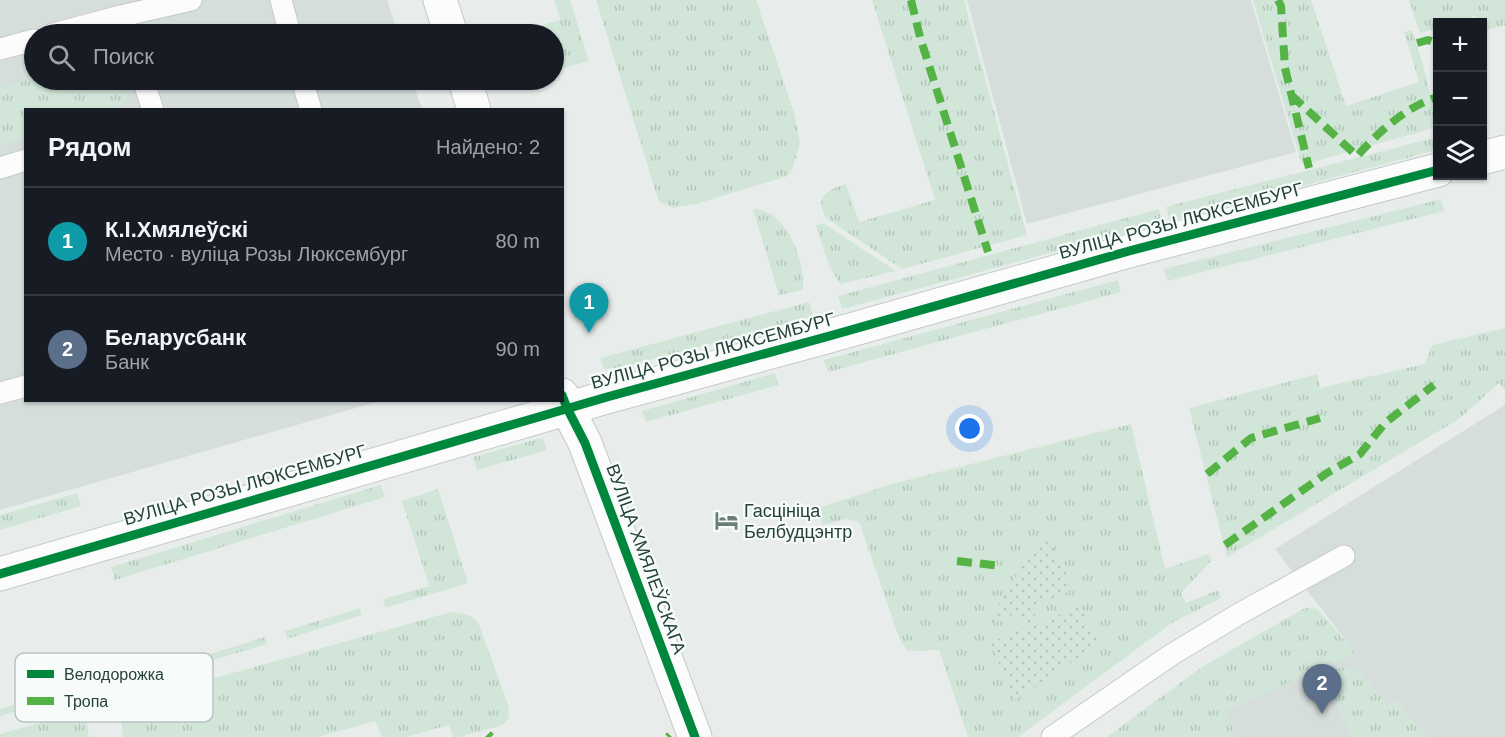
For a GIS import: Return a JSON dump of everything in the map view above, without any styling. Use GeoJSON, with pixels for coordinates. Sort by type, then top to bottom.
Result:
{"type":"FeatureCollection","features":[{"type":"Feature","properties":{"kind":"street"},"geometry":{"type":"LineString","coordinates":[[440,0],[448,24]]}},
{"type":"Feature","properties":{"kind":"street"},"geometry":{"type":"LineString","coordinates":[[468,90],[473,108]]}},
{"type":"Feature","properties":{"kind":"street"},"geometry":{"type":"LineString","coordinates":[[1487,157],[1505,152]]}},
{"type":"Feature","properties":{"kind":"street","name":"ВУЛІЦА РОЗЫ ЛЮКСЕМБУРГ"},"geometry":{"type":"LineString","coordinates":[[0,574],[565,402],[1129,250],[1433,171]]}},
{"type":"Feature","properties":{"kind":"street","name":"ВУЛІЦА ХМЯЛЕЎСКАГА"},"geometry":{"type":"LineString","coordinates":[[565,402],[585,443],[695,737]]}},
{"type":"Feature","properties":{"kind":"lane"},"geometry":{"type":"LineString","coordinates":[[128,24],[191,0]]}},
{"type":"Feature","properties":{"kind":"lane"},"geometry":{"type":"LineString","coordinates":[[281,0],[287,24]]}},
{"type":"Feature","properties":{"kind":"lane"},"geometry":{"type":"LineString","coordinates":[[0,49],[24,42]]}},
{"type":"Feature","properties":{"kind":"lane"},"geometry":{"type":"LineString","coordinates":[[146,90],[152,108]]}},
{"type":"Feature","properties":{"kind":"lane"},"geometry":{"type":"LineString","coordinates":[[305,90],[309,108]]}},
{"type":"Feature","properties":{"kind":"lane"},"geometry":{"type":"LineString","coordinates":[[0,168],[24,161]]}},
{"type":"Feature","properties":{"kind":"lane"},"geometry":{"type":"LineString","coordinates":[[0,393],[24,387]]}},
{"type":"Feature","properties":{"kind":"lane"},"geometry":{"type":"LineString","coordinates":[[1052,737],[1171,655],[1239,614],[1344,556]]}},
{"type":"Feature","properties":{"kind":"shaded area"},"geometry":{"type":"Polygon","coordinates":[[[0,0],[387,0],[395,24],[24,24],[24,90],[415,90],[422,108],[24,108],[24,402],[377,402],[0,510],[0,0]]]}},
{"type":"Feature","properties":{"kind":"shaded area"},"geometry":{"type":"Polygon","coordinates":[[[967,0],[1251,0],[1296,152],[1027,224],[967,0]]]}},
{"type":"Feature","properties":{"kind":"shaded area"},"geometry":{"type":"Polygon","coordinates":[[[1505,405],[1505,737],[1132,737],[1347,642],[1275,549],[1505,405]]]}},
{"type":"Feature","properties":{"kind":"green space"},"geometry":{"type":"Polygon","coordinates":[[[554,0],[570,0],[589,61],[564,68],[564,24],[546,24],[560,20],[554,0]]]}},
{"type":"Feature","properties":{"kind":"green space"},"geometry":{"type":"Polygon","coordinates":[[[596,0],[756,0],[795,116],[800,143],[788,176],[696,204],[673,208],[659,202],[596,0]]]}},
{"type":"Feature","properties":{"kind":"green space"},"geometry":{"type":"Polygon","coordinates":[[[872,0],[964,0],[1027,235],[902,269],[826,218],[821,205],[824,195],[846,184],[859,222],[935,200],[872,0]]]}},
{"type":"Feature","properties":{"kind":"green space"},"geometry":{"type":"Polygon","coordinates":[[[1253,0],[1311,0],[1346,106],[1419,82],[1404,32],[1412,30],[1426,75],[1433,108],[1433,128],[1302,165],[1253,0]]]}},
{"type":"Feature","properties":{"kind":"green space"},"geometry":{"type":"Polygon","coordinates":[[[1409,0],[1505,0],[1505,25],[1487,30],[1487,18],[1476,18],[1475,16],[1433,18],[1433,29],[1420,33],[1409,0]]]}},
{"type":"Feature","properties":{"kind":"green space"},"geometry":{"type":"Polygon","coordinates":[[[24,81],[24,90],[126,90],[127,96],[117,108],[24,108],[24,138],[0,146],[0,88],[24,81]]]}},
{"type":"Feature","properties":{"kind":"green space"},"geometry":{"type":"Polygon","coordinates":[[[1433,138],[1433,151],[1170,221],[1166,207],[1433,138]]]}},
{"type":"Feature","properties":{"kind":"green space"},"geometry":{"type":"Polygon","coordinates":[[[1441,199],[1444,211],[1167,281],[1164,269],[1441,199]]]}},
{"type":"Feature","properties":{"kind":"green space"},"geometry":{"type":"Polygon","coordinates":[[[753,209],[765,211],[775,217],[792,238],[801,265],[803,290],[779,295],[753,209]]]}},
{"type":"Feature","properties":{"kind":"green space"},"geometry":{"type":"Polygon","coordinates":[[[1159,209],[1162,223],[842,309],[838,296],[1159,209]]]}},
{"type":"Feature","properties":{"kind":"green space"},"geometry":{"type":"Polygon","coordinates":[[[823,223],[896,271],[840,284],[829,266],[816,225],[823,223]]]}},
{"type":"Feature","properties":{"kind":"green space"},"geometry":{"type":"Polygon","coordinates":[[[1118,280],[1121,292],[828,372],[824,360],[1118,280]]]}},
{"type":"Feature","properties":{"kind":"green space"},"geometry":{"type":"Polygon","coordinates":[[[809,302],[813,316],[624,367],[604,369],[600,358],[809,302]]]}},
{"type":"Feature","properties":{"kind":"green space"},"geometry":{"type":"Polygon","coordinates":[[[1505,328],[1505,390],[1499,383],[1459,419],[1227,557],[1189,408],[1317,374],[1320,388],[1425,364],[1432,345],[1505,328]]]}},
{"type":"Feature","properties":{"kind":"green space"},"geometry":{"type":"Polygon","coordinates":[[[775,373],[778,385],[646,422],[642,411],[775,373]]]}},
{"type":"Feature","properties":{"kind":"green space"},"geometry":{"type":"Polygon","coordinates":[[[1131,424],[1165,569],[1208,554],[1212,560],[1181,593],[1186,603],[1218,590],[1221,598],[1172,623],[1018,737],[968,737],[939,650],[908,651],[900,640],[859,522],[846,519],[823,525],[818,508],[891,484],[1131,424]]]}},
{"type":"Feature","properties":{"kind":"green space"},"geometry":{"type":"Polygon","coordinates":[[[541,438],[547,450],[477,470],[473,457],[541,438]]]}},
{"type":"Feature","properties":{"kind":"green space"},"geometry":{"type":"Polygon","coordinates":[[[381,485],[385,497],[115,580],[111,567],[381,485]]]}},
{"type":"Feature","properties":{"kind":"green space"},"geometry":{"type":"Polygon","coordinates":[[[438,489],[468,583],[385,608],[383,599],[429,586],[402,501],[438,489]]]}},
{"type":"Feature","properties":{"kind":"green space"},"geometry":{"type":"Polygon","coordinates":[[[77,493],[81,506],[0,530],[0,515],[77,493]]]}},
{"type":"Feature","properties":{"kind":"green space"},"geometry":{"type":"Polygon","coordinates":[[[1046,532],[1074,589],[1031,607],[1039,623],[1081,606],[1099,644],[1015,700],[990,643],[1027,626],[1019,612],[985,626],[1046,532]]]}},
{"type":"Feature","properties":{"kind":"green space"},"geometry":{"type":"Polygon","coordinates":[[[1313,607],[1356,653],[1225,711],[1236,737],[1107,737],[1202,667],[1303,609],[1313,607]]]}},
{"type":"Feature","properties":{"kind":"green space"},"geometry":{"type":"Polygon","coordinates":[[[360,608],[362,615],[287,639],[285,631],[360,608]]]}},
{"type":"Feature","properties":{"kind":"green space"},"geometry":{"type":"Polygon","coordinates":[[[451,612],[463,613],[478,622],[509,707],[509,718],[503,725],[460,737],[453,737],[449,725],[406,737],[382,737],[375,721],[318,737],[123,737],[122,722],[213,722],[213,678],[451,612]]]}},
{"type":"Feature","properties":{"kind":"green space"},"geometry":{"type":"Polygon","coordinates":[[[265,637],[267,644],[213,660],[213,653],[265,637]]]}},
{"type":"Feature","properties":{"kind":"green space"},"geometry":{"type":"Polygon","coordinates":[[[1345,668],[1358,671],[1388,705],[1395,700],[1428,737],[1351,737],[1325,674],[1335,669],[1345,668]]]}},
{"type":"Feature","properties":{"kind":"green space"},"geometry":{"type":"Polygon","coordinates":[[[15,704],[15,712],[0,716],[0,709],[15,704]]]}},
{"type":"Feature","properties":{"kind":"green space"},"geometry":{"type":"Polygon","coordinates":[[[42,722],[87,722],[89,737],[0,737],[0,734],[42,722]]]}},
{"type":"Feature","properties":{"kind":"marked path"},"geometry":{"type":"LineString","coordinates":[[911,0],[920,37],[988,252]]}},
{"type":"Feature","properties":{"kind":"marked path"},"geometry":{"type":"LineString","coordinates":[[1278,0],[1281,6],[1285,68],[1309,168]]}},
{"type":"Feature","properties":{"kind":"marked path"},"geometry":{"type":"LineString","coordinates":[[1417,43],[1428,40],[1433,42]]}},
{"type":"Feature","properties":{"kind":"marked path"},"geometry":{"type":"LineString","coordinates":[[1291,95],[1357,156],[1384,129],[1415,107],[1433,99]]}},
{"type":"Feature","properties":{"kind":"marked path"},"geometry":{"type":"LineString","coordinates":[[1225,545],[1327,473],[1360,454],[1385,423],[1434,385]]}},
{"type":"Feature","properties":{"kind":"marked path"},"geometry":{"type":"LineString","coordinates":[[1207,474],[1251,438],[1320,418]]}},
{"type":"Feature","properties":{"kind":"marked path"},"geometry":{"type":"LineString","coordinates":[[957,561],[1002,566]]}},
{"type":"Feature","properties":{"kind":"marked path"},"geometry":{"type":"LineString","coordinates":[[488,734],[491,737]]}},
{"type":"Feature","properties":{"kind":"cycle path"},"geometry":{"type":"LineString","coordinates":[[0,574],[607,397],[1129,251],[1433,171]]}},
{"type":"Feature","properties":{"kind":"cycle path"},"geometry":{"type":"LineString","coordinates":[[564,400],[585,443],[695,737]]}},
{"type":"Feature","properties":{"kind":"place","name":"К.І.Хмялеўскі"},"geometry":{"type":"Point","coordinates":[589,333]}},
{"type":"Feature","properties":{"kind":"place","name":"Гасцініца Белбудцэнтр"},"geometry":{"type":"Point","coordinates":[726,521]}},
{"type":"Feature","properties":{"kind":"place","name":"Беларусбанк"},"geometry":{"type":"Point","coordinates":[1322,714]}}]}
